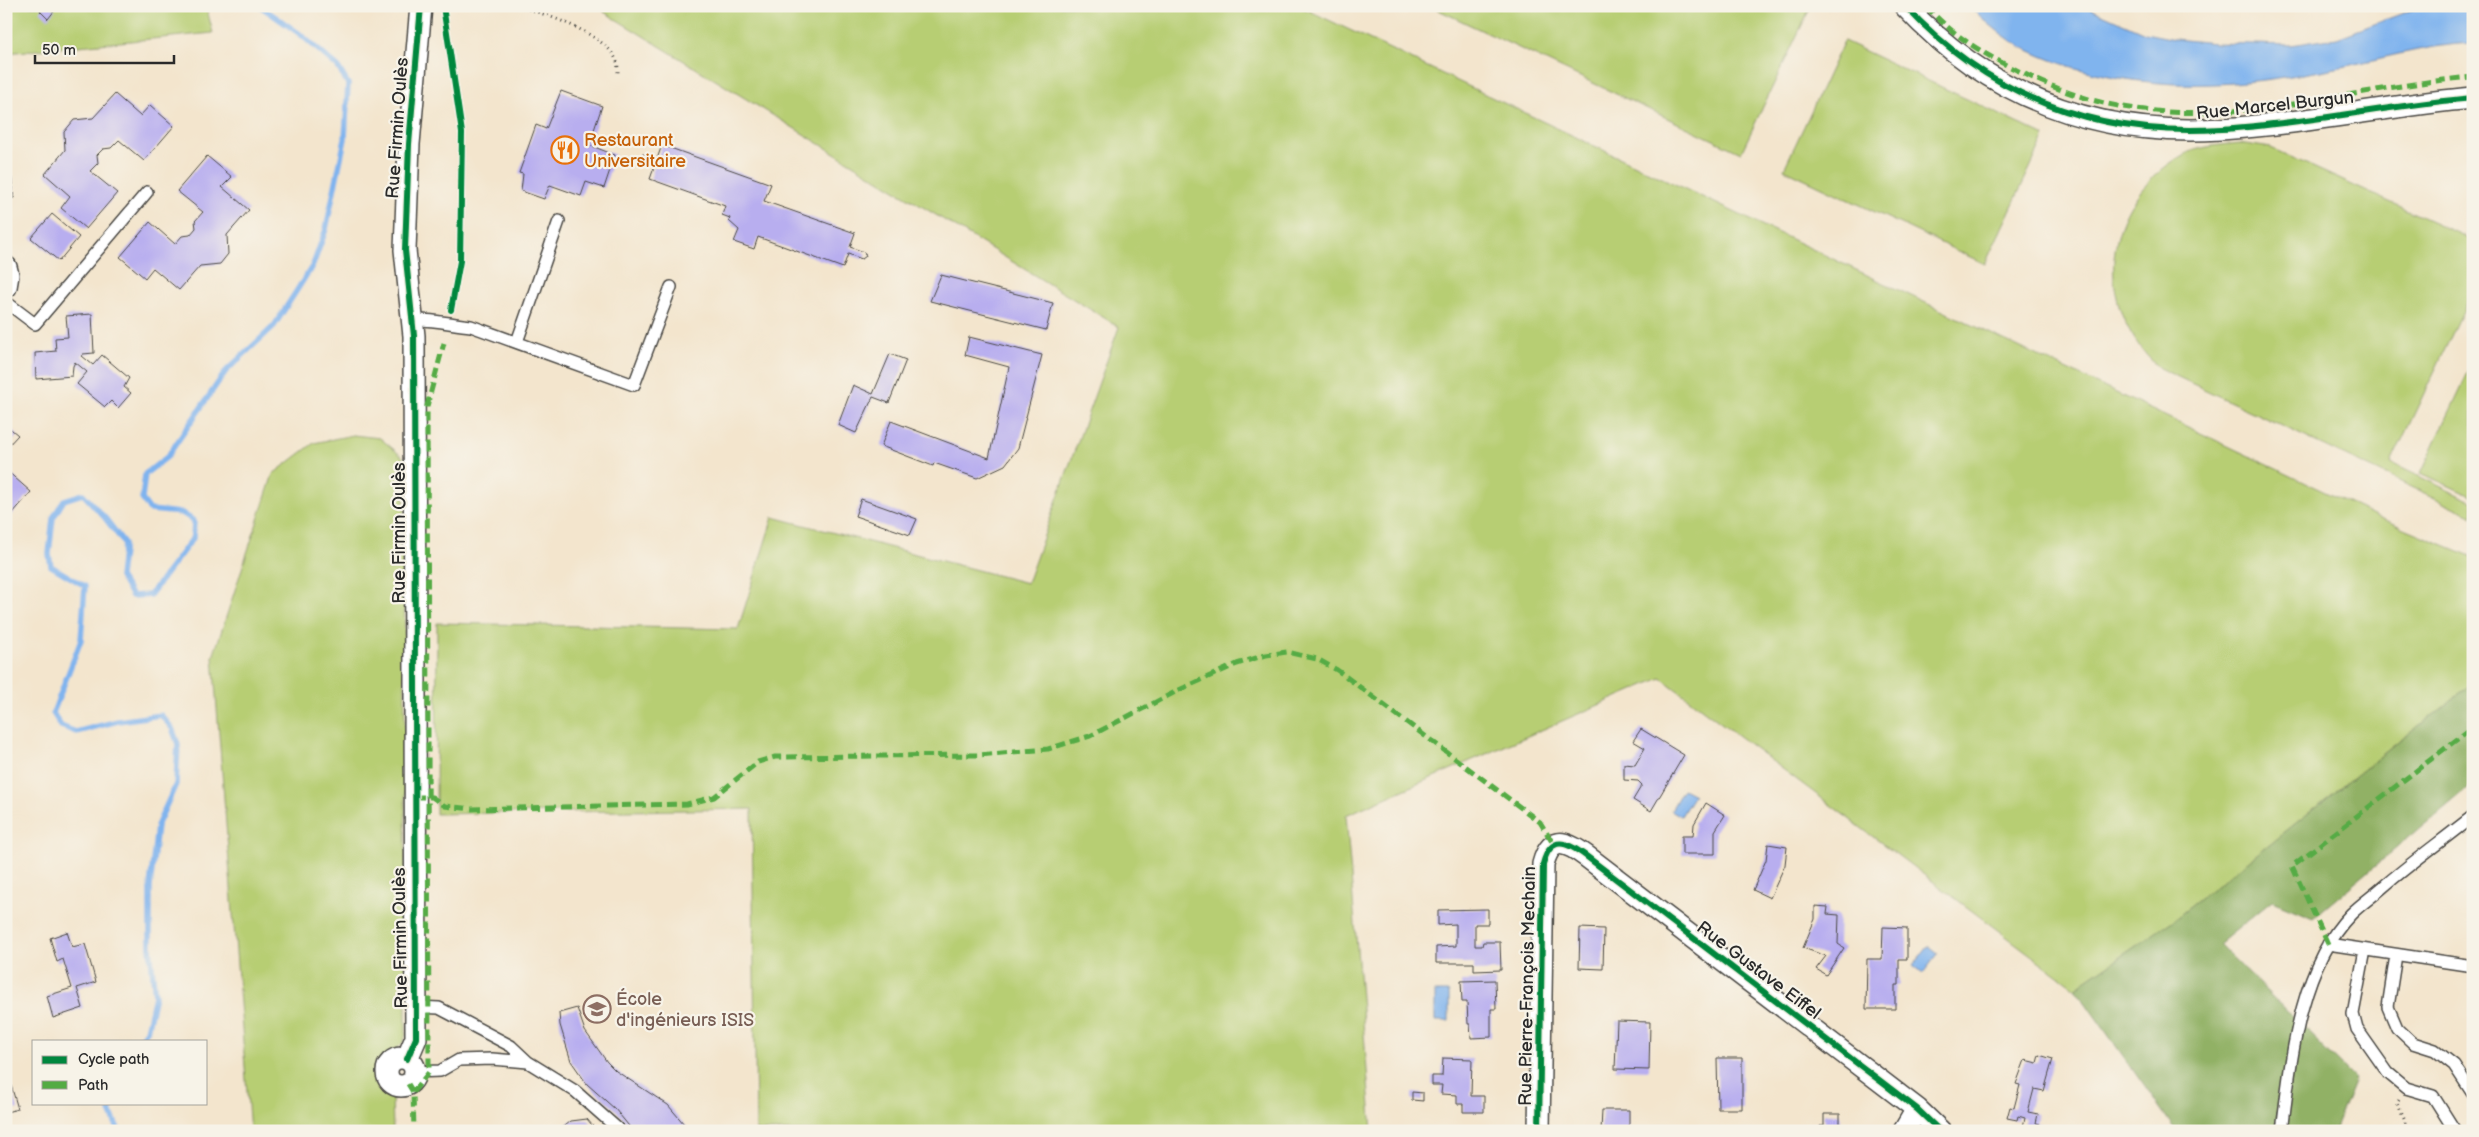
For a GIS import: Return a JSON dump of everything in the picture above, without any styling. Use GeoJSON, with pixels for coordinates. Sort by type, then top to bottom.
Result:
{"type":"FeatureCollection","features":[{"type":"Feature","properties":{"kind":"street","name":"Rue Firmin Oulès"},"geometry":{"type":"LineString","coordinates":[[411,1065],[416,1038],[413,320],[405,250],[409,144],[421,6]]}},
{"type":"Feature","properties":{"kind":"street","name":"Rue Marcel Burgun"},"geometry":{"type":"LineString","coordinates":[[1905,6],[1924,26],[1961,58],[2002,84],[2054,108],[2109,124],[2164,129],[2220,129],[2274,124],[2434,101],[2473,98]]}},
{"type":"Feature","properties":{"kind":"street"},"geometry":{"type":"LineString","coordinates":[[6,268],[8,275],[6,286]]}},
{"type":"Feature","properties":{"kind":"street","name":"Rue Gustave Eiffel"},"geometry":{"type":"LineString","coordinates":[[1554,844],[1568,845],[1586,856],[1917,1109],[1940,1131]]}},
{"type":"Feature","properties":{"kind":"street","name":"Rue Pierre-François Mechain"},"geometry":{"type":"LineString","coordinates":[[1539,1131],[1543,864],[1549,849],[1554,844]]}},
{"type":"Feature","properties":{"kind":"street"},"geometry":{"type":"LineString","coordinates":[[1904,1131],[1917,1109]]}},
{"type":"Feature","properties":{"kind":"lane"},"geometry":{"type":"LineString","coordinates":[[6,302],[35,324],[147,192]]}},
{"type":"Feature","properties":{"kind":"lane"},"geometry":{"type":"LineString","coordinates":[[517,342],[559,221]]}},
{"type":"Feature","properties":{"kind":"lane"},"geometry":{"type":"LineString","coordinates":[[413,320],[430,319],[448,324],[471,326],[634,385],[671,287]]}},
{"type":"Feature","properties":{"kind":"lane"},"geometry":{"type":"LineString","coordinates":[[2282,1131],[2290,1068],[2300,1015],[2315,972],[2328,944],[2351,913],[2473,816]]}},
{"type":"Feature","properties":{"kind":"lane"},"geometry":{"type":"LineString","coordinates":[[2328,944],[2473,966]]}},
{"type":"Feature","properties":{"kind":"lane"},"geometry":{"type":"LineString","coordinates":[[2364,950],[2353,1014],[2357,1029],[2388,1074],[2406,1088],[2434,1096],[2455,1131]]}},
{"type":"Feature","properties":{"kind":"lane"},"geometry":{"type":"LineString","coordinates":[[2396,955],[2388,1007],[2397,1028],[2413,1044],[2434,1050],[2454,1065],[2473,1094]]}},
{"type":"Feature","properties":{"kind":"lane"},"geometry":{"type":"LineString","coordinates":[[416,1007],[439,1008],[511,1046],[528,1062],[575,1090],[618,1129]]}},
{"type":"Feature","properties":{"kind":"lane"},"geometry":{"type":"LineString","coordinates":[[411,1065],[440,1071],[459,1060],[492,1059],[528,1062]]}},
{"type":"Feature","properties":{"kind":"path"},"geometry":{"type":"LineString","coordinates":[[519,6],[572,26],[599,41],[611,52],[617,61],[618,74]]}},
{"type":"Feature","properties":{"kind":"path"},"geometry":{"type":"LineString","coordinates":[[2405,1131],[2405,1121],[2397,1103],[2406,1088]]}},
{"type":"Feature","properties":{"kind":"green space"},"geometry":{"type":"Polygon","coordinates":[[[6,6],[206,6],[213,33],[6,53],[6,6]]]}},
{"type":"Feature","properties":{"kind":"green space"},"geometry":{"type":"Polygon","coordinates":[[[605,6],[1299,6],[2382,519],[2473,557],[2473,683],[2171,922],[2075,988],[1661,678],[1346,815],[1372,1131],[756,1131],[752,809],[436,814],[437,623],[738,629],[773,517],[1027,583],[1119,327],[604,12],[605,6]]]}},
{"type":"Feature","properties":{"kind":"green space"},"geometry":{"type":"Polygon","coordinates":[[[1430,6],[1811,6],[1741,153],[1430,6]]]}},
{"type":"Feature","properties":{"kind":"green space"},"geometry":{"type":"Polygon","coordinates":[[[1844,41],[2045,136],[1985,264],[1784,169],[1844,41]]]}},
{"type":"Feature","properties":{"kind":"green space"},"geometry":{"type":"Polygon","coordinates":[[[2239,143],[2271,148],[2473,240],[2473,290],[2391,463],[2473,502],[2473,516],[2159,368],[2137,342],[2122,314],[2115,285],[2114,255],[2121,226],[2135,199],[2156,175],[2183,155],[2203,148],[2239,143]]]}},
{"type":"Feature","properties":{"kind":"green space"},"geometry":{"type":"Polygon","coordinates":[[[2473,362],[2473,497],[2421,473],[2473,362]]]}},
{"type":"Feature","properties":{"kind":"green space"},"geometry":{"type":"Polygon","coordinates":[[[353,435],[380,438],[404,458],[406,1034],[403,1043],[383,1061],[380,1070],[385,1087],[392,1092],[393,1131],[250,1131],[213,657],[273,474],[314,443],[353,435]]]}},
{"type":"Feature","properties":{"kind":"green space"},"geometry":{"type":"Polygon","coordinates":[[[2473,683],[2473,784],[2313,918],[2272,901],[2219,944],[2355,1079],[2334,1131],[2176,1131],[2075,988],[2171,922],[2473,683]]]}},
{"type":"Feature","properties":{"kind":"water"},"geometry":{"type":"Polygon","coordinates":[[[1969,6],[2084,6],[2145,33],[2175,39],[2215,43],[2291,45],[2337,38],[2422,6],[2473,6],[2473,43],[2419,50],[2331,69],[2270,79],[2213,84],[2156,83],[2095,73],[2040,56],[2004,36],[1969,6]]]}},
{"type":"Feature","properties":{"kind":"water"},"geometry":{"type":"Polygon","coordinates":[[[1683,789],[1694,795],[1681,816],[1671,810],[1683,789]]]}},
{"type":"Feature","properties":{"kind":"water"},"geometry":{"type":"Polygon","coordinates":[[[1928,946],[1938,954],[1923,973],[1913,965],[1928,946]]]}},
{"type":"Feature","properties":{"kind":"water"},"geometry":{"type":"Polygon","coordinates":[[[1435,992],[1449,992],[1449,1021],[1435,1021],[1435,992]]]}},
{"type":"Feature","properties":{"kind":"building"},"geometry":{"type":"Polygon","coordinates":[[[44,6],[51,6],[55,10],[48,19],[40,11],[44,6]]]}},
{"type":"Feature","properties":{"kind":"building","name":"Restaurant Universitaire"},"geometry":{"type":"Polygon","coordinates":[[[561,91],[602,106],[589,145],[615,155],[604,188],[586,182],[581,196],[550,185],[544,199],[521,191],[523,174],[519,173],[536,125],[546,129],[561,91]]]}},
{"type":"Feature","properties":{"kind":"building"},"geometry":{"type":"Polygon","coordinates":[[[115,94],[140,116],[150,105],[174,126],[144,161],[119,140],[111,148],[103,149],[97,155],[98,163],[90,171],[117,193],[86,229],[61,208],[70,196],[45,174],[65,150],[64,132],[74,120],[93,118],[115,94]]]}},
{"type":"Feature","properties":{"kind":"building"},"geometry":{"type":"Polygon","coordinates":[[[6,132],[14,198],[6,199],[6,132]]]}},
{"type":"Feature","properties":{"kind":"building"},"geometry":{"type":"Polygon","coordinates":[[[662,145],[771,184],[764,201],[855,233],[850,247],[864,252],[866,256],[862,259],[848,254],[843,268],[758,237],[754,249],[734,242],[739,230],[729,221],[730,218],[722,215],[725,206],[650,179],[655,165],[639,160],[639,156],[643,154],[657,159],[662,145]]]}},
{"type":"Feature","properties":{"kind":"building"},"geometry":{"type":"Polygon","coordinates":[[[207,156],[232,177],[222,187],[249,210],[227,235],[228,254],[220,264],[200,266],[179,290],[153,268],[145,278],[120,257],[150,222],[175,244],[182,236],[190,235],[196,228],[195,221],[203,212],[177,191],[207,156]]]}},
{"type":"Feature","properties":{"kind":"building"},"geometry":{"type":"Polygon","coordinates":[[[52,214],[79,237],[59,261],[31,238],[52,214]]]}},
{"type":"Feature","properties":{"kind":"building"},"geometry":{"type":"Polygon","coordinates":[[[941,275],[1053,303],[1046,330],[930,301],[941,275]]]}},
{"type":"Feature","properties":{"kind":"building"},"geometry":{"type":"Polygon","coordinates":[[[92,314],[94,353],[83,354],[82,356],[93,365],[102,355],[129,378],[124,387],[131,393],[118,408],[111,401],[105,407],[77,384],[87,372],[75,362],[72,376],[36,379],[35,353],[56,351],[55,338],[68,337],[66,316],[92,314]]]}},
{"type":"Feature","properties":{"kind":"building"},"geometry":{"type":"Polygon","coordinates":[[[969,337],[1042,355],[1018,448],[1005,465],[977,478],[934,463],[933,466],[881,446],[891,421],[989,458],[1009,367],[965,355],[969,337]]]}},
{"type":"Feature","properties":{"kind":"building"},"geometry":{"type":"Polygon","coordinates":[[[890,354],[906,360],[889,403],[873,397],[856,433],[838,425],[853,385],[873,394],[890,354]]]}},
{"type":"Feature","properties":{"kind":"building"},"geometry":{"type":"Polygon","coordinates":[[[6,425],[18,435],[6,448],[6,425]]]}},
{"type":"Feature","properties":{"kind":"building"},"geometry":{"type":"Polygon","coordinates":[[[6,470],[31,492],[6,521],[6,470]]]}},
{"type":"Feature","properties":{"kind":"building"},"geometry":{"type":"Polygon","coordinates":[[[861,499],[917,519],[910,535],[855,516],[861,499]]]}},
{"type":"Feature","properties":{"kind":"building"},"geometry":{"type":"Polygon","coordinates":[[[1641,729],[1684,755],[1651,811],[1633,800],[1642,785],[1638,781],[1624,780],[1624,764],[1635,765],[1645,748],[1633,741],[1641,729]]]}},
{"type":"Feature","properties":{"kind":"building"},"geometry":{"type":"Polygon","coordinates":[[[1706,803],[1725,815],[1715,831],[1715,854],[1682,854],[1682,836],[1693,836],[1694,824],[1706,803]]]}},
{"type":"Feature","properties":{"kind":"building"},"geometry":{"type":"Polygon","coordinates":[[[1768,844],[1787,847],[1785,865],[1770,898],[1753,890],[1766,860],[1768,844]]]}},
{"type":"Feature","properties":{"kind":"building"},"geometry":{"type":"Polygon","coordinates":[[[1815,906],[1828,907],[1827,914],[1839,915],[1838,944],[1844,948],[1826,975],[1816,969],[1826,956],[1803,948],[1815,919],[1815,906]]]}},
{"type":"Feature","properties":{"kind":"building"},"geometry":{"type":"Polygon","coordinates":[[[1488,909],[1488,924],[1475,924],[1475,946],[1482,946],[1483,942],[1500,942],[1501,970],[1474,971],[1474,963],[1436,963],[1436,947],[1456,946],[1456,924],[1438,925],[1438,910],[1488,909]]]}},
{"type":"Feature","properties":{"kind":"building"},"geometry":{"type":"Polygon","coordinates":[[[1883,927],[1907,928],[1907,959],[1899,959],[1899,985],[1895,985],[1895,1009],[1866,1009],[1867,959],[1882,959],[1883,927]]]}},
{"type":"Feature","properties":{"kind":"building"},"geometry":{"type":"Polygon","coordinates":[[[1580,928],[1604,929],[1603,969],[1579,968],[1580,928]]]}},
{"type":"Feature","properties":{"kind":"building"},"geometry":{"type":"Polygon","coordinates":[[[67,932],[72,947],[85,944],[96,982],[77,988],[83,1008],[53,1018],[47,996],[72,988],[63,959],[57,962],[50,938],[67,932]]]}},
{"type":"Feature","properties":{"kind":"building"},"geometry":{"type":"Polygon","coordinates":[[[1495,980],[1496,1009],[1491,1009],[1491,1037],[1471,1038],[1467,1002],[1462,1002],[1461,981],[1495,980]]]}},
{"type":"Feature","properties":{"kind":"building"},"geometry":{"type":"Polygon","coordinates":[[[577,1008],[585,1031],[607,1062],[616,1071],[668,1105],[690,1131],[633,1131],[615,1109],[587,1084],[571,1061],[560,1025],[559,1013],[577,1008]]]}},
{"type":"Feature","properties":{"kind":"building"},"geometry":{"type":"Polygon","coordinates":[[[1617,1021],[1650,1022],[1649,1070],[1615,1069],[1617,1021]]]}},
{"type":"Feature","properties":{"kind":"building"},"geometry":{"type":"Polygon","coordinates":[[[2039,1055],[2053,1059],[2044,1091],[2034,1089],[2028,1112],[2038,1114],[2036,1123],[2040,1124],[2038,1131],[2022,1131],[2025,1118],[2018,1116],[2017,1120],[2007,1118],[2010,1107],[2014,1108],[2020,1085],[2016,1084],[2025,1060],[2037,1063],[2039,1055]]]}},
{"type":"Feature","properties":{"kind":"building"},"geometry":{"type":"Polygon","coordinates":[[[1443,1058],[1472,1059],[1471,1096],[1484,1096],[1484,1112],[1463,1112],[1463,1104],[1457,1104],[1457,1095],[1441,1094],[1442,1085],[1432,1085],[1432,1076],[1442,1076],[1443,1058]]]}},
{"type":"Feature","properties":{"kind":"building"},"geometry":{"type":"Polygon","coordinates":[[[1717,1058],[1742,1058],[1742,1109],[1718,1109],[1717,1058]]]}},
{"type":"Feature","properties":{"kind":"building"},"geometry":{"type":"Polygon","coordinates":[[[6,1068],[18,1109],[6,1112],[6,1068]]]}},
{"type":"Feature","properties":{"kind":"building"},"geometry":{"type":"Polygon","coordinates":[[[1412,1092],[1423,1093],[1423,1101],[1412,1100],[1412,1092]]]}},
{"type":"Feature","properties":{"kind":"building"},"geometry":{"type":"Polygon","coordinates":[[[1602,1110],[1629,1110],[1629,1131],[1601,1131],[1602,1110]]]}},
{"type":"Feature","properties":{"kind":"building"},"geometry":{"type":"Polygon","coordinates":[[[1824,1114],[1840,1114],[1840,1127],[1845,1127],[1845,1131],[1820,1131],[1820,1126],[1824,1126],[1824,1114]]]}},
{"type":"Feature","properties":{"kind":"building"},"geometry":{"type":"Polygon","coordinates":[[[587,1119],[597,1131],[559,1131],[571,1121],[587,1119]]]}},
{"type":"Feature","properties":{"kind":"waterway"},"geometry":{"type":"LineString","coordinates":[[140,1040],[147,1031],[155,996],[150,947],[150,887],[157,826],[176,784],[178,744],[172,728],[161,715],[118,721],[76,732],[61,726],[53,713],[81,640],[85,586],[51,566],[49,554],[53,518],[64,500],[83,494],[124,543],[120,577],[132,596],[150,595],[193,538],[194,521],[182,513],[150,510],[142,499],[145,474],[167,457],[226,371],[274,326],[313,265],[326,229],[345,139],[348,84],[338,67],[300,34],[260,6]]}},
{"type":"Feature","properties":{"kind":"waterway"},"geometry":{"type":"LineString","coordinates":[[110,1104],[110,1111],[119,1131]]}},
{"type":"Feature","properties":{"kind":"marked path"},"geometry":{"type":"LineString","coordinates":[[1926,6],[1960,37],[2011,67],[2076,95],[2130,108],[2173,112],[2216,112],[2302,103],[2387,88],[2473,77]]}},
{"type":"Feature","properties":{"kind":"marked path"},"geometry":{"type":"LineString","coordinates":[[413,1092],[429,1072],[427,406],[444,343]]}},
{"type":"Feature","properties":{"kind":"marked path"},"geometry":{"type":"LineString","coordinates":[[414,797],[432,797],[445,806],[472,809],[687,804],[714,797],[758,762],[775,757],[979,755],[1048,749],[1090,736],[1179,690],[1237,664],[1266,655],[1287,652],[1317,659],[1337,670],[1540,822],[1554,845]]}},
{"type":"Feature","properties":{"kind":"marked path"},"geometry":{"type":"LineString","coordinates":[[2328,944],[2292,866],[2473,727]]}},
{"type":"Feature","properties":{"kind":"marked path"},"geometry":{"type":"LineString","coordinates":[[408,1084],[413,1092],[414,1131]]}},
{"type":"Feature","properties":{"kind":"cycle path"},"geometry":{"type":"LineString","coordinates":[[407,1059],[416,1038],[414,336],[405,250],[409,144],[421,6]]}},
{"type":"Feature","properties":{"kind":"cycle path"},"geometry":{"type":"LineString","coordinates":[[443,6],[462,133],[460,261],[451,310]]}},
{"type":"Feature","properties":{"kind":"cycle path"},"geometry":{"type":"LineString","coordinates":[[1905,6],[1938,38],[1973,65],[2010,87],[2049,105],[2089,118],[2131,126],[2175,130],[2253,127],[2473,98]]}},
{"type":"Feature","properties":{"kind":"cycle path"},"geometry":{"type":"LineString","coordinates":[[1539,1131],[1543,864],[1550,848],[1560,844],[1566,844],[1586,856],[1917,1109],[1940,1131]]}},
{"type":"Feature","properties":{"kind":"place","name":"Restaurant Universitaire"},"geometry":{"type":"Point","coordinates":[565,150]}},
{"type":"Feature","properties":{"kind":"place","name":"École d'ingénieurs ISIS"},"geometry":{"type":"Point","coordinates":[597,1009]}}]}
